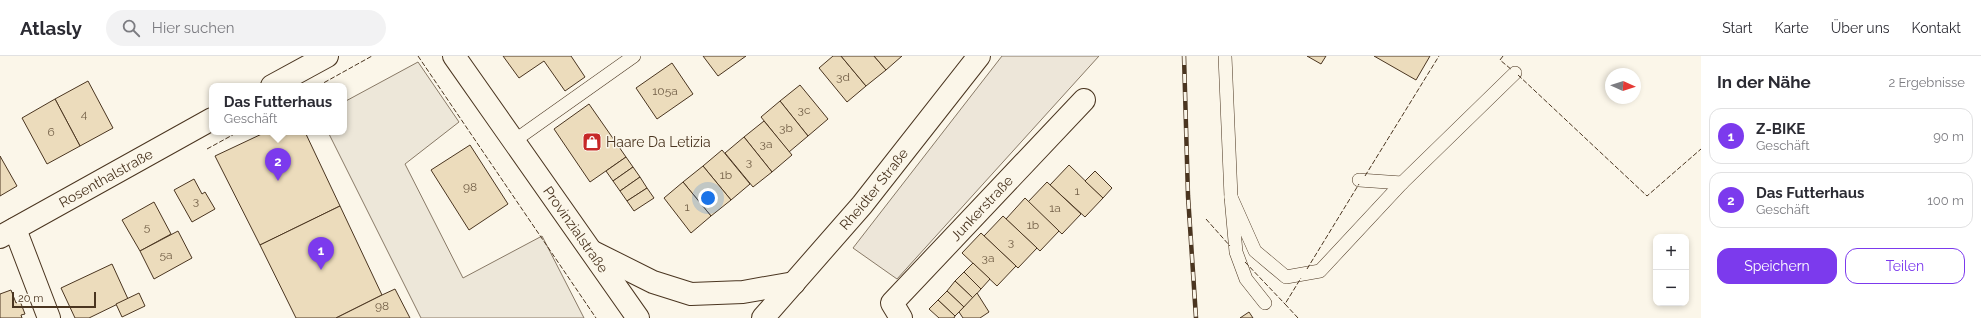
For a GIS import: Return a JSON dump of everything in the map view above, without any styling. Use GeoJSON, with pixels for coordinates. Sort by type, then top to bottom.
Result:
{"type":"FeatureCollection","features":[{"type":"Feature","properties":{"kind":"street"},"geometry":{"type":"LineString","coordinates":[[278,83],[327,56]]}},
{"type":"Feature","properties":{"kind":"street","name":"Provinzialstraße"},"geometry":{"type":"LineString","coordinates":[[454,56],[638,318]]}},
{"type":"Feature","properties":{"kind":"street","name":"Rheidter Straße"},"geometry":{"type":"LineString","coordinates":[[763,318],[862,205],[979,56]]}},
{"type":"Feature","properties":{"kind":"street","name":"Junkerstraße"},"geometry":{"type":"LineString","coordinates":[[901,318],[892,303],[1084,100]]}},
{"type":"Feature","properties":{"kind":"street","name":"Rosenthalstraße"},"geometry":{"type":"LineString","coordinates":[[8,233],[209,121]]}},
{"type":"Feature","properties":{"kind":"street"},"geometry":{"type":"LineString","coordinates":[[8,233],[49,318]]}},
{"type":"Feature","properties":{"kind":"street"},"geometry":{"type":"LineString","coordinates":[[593,252],[653,282],[691,294],[743,292],[794,283]]}},
{"type":"Feature","properties":{"kind":"street"},"geometry":{"type":"LineString","coordinates":[[774,318],[794,283]]}},
{"type":"Feature","properties":{"kind":"lane"},"geometry":{"type":"LineString","coordinates":[[514,141],[634,56]]}},
{"type":"Feature","properties":{"kind":"lane"},"geometry":{"type":"LineString","coordinates":[[1225,56],[1231,197],[1236,252],[1246,279],[1265,303]]}},
{"type":"Feature","properties":{"kind":"lane"},"geometry":{"type":"LineString","coordinates":[[1231,197],[1255,251],[1286,277],[1320,271],[1402,183],[1515,73]]}},
{"type":"Feature","properties":{"kind":"lane"},"geometry":{"type":"LineString","coordinates":[[1359,180],[1402,183]]}},
{"type":"Feature","properties":{"kind":"shaded area"},"geometry":{"type":"Polygon","coordinates":[[[1002,56],[1099,56],[897,279],[853,248],[1002,56]]]}},
{"type":"Feature","properties":{"kind":"shaded area"},"geometry":{"type":"Polygon","coordinates":[[[418,62],[459,122],[405,164],[463,278],[542,236],[584,318],[421,318],[330,135],[347,135],[347,100],[418,62]]]}},
{"type":"Feature","properties":{"kind":"building"},"geometry":{"type":"Polygon","coordinates":[[[503,56],[571,56],[585,77],[565,91],[544,61],[519,78],[503,56]]]}},
{"type":"Feature","properties":{"kind":"building"},"geometry":{"type":"Polygon","coordinates":[[[703,56],[746,56],[718,76],[703,56]]]}},
{"type":"Feature","properties":{"kind":"building"},"geometry":{"type":"Polygon","coordinates":[[[833,56],[841,56],[866,86],[847,102],[819,68],[833,56]]]}},
{"type":"Feature","properties":{"kind":"building"},"geometry":{"type":"Polygon","coordinates":[[[841,56],[874,56],[886,70],[866,86],[841,56]]]}},
{"type":"Feature","properties":{"kind":"building"},"geometry":{"type":"Polygon","coordinates":[[[874,56],[902,56],[886,70],[874,56]]]}},
{"type":"Feature","properties":{"kind":"building"},"geometry":{"type":"Polygon","coordinates":[[[1307,56],[1326,56],[1321,64],[1307,56]]]}},
{"type":"Feature","properties":{"kind":"building"},"geometry":{"type":"Polygon","coordinates":[[[1374,56],[1430,56],[1416,80],[1374,56]]]}},
{"type":"Feature","properties":{"kind":"building"},"geometry":{"type":"Polygon","coordinates":[[[672,63],[693,94],[657,119],[636,88],[672,63]]]}},
{"type":"Feature","properties":{"kind":"building"},"geometry":{"type":"Polygon","coordinates":[[[88,81],[113,128],[80,146],[55,99],[88,81]]]}},
{"type":"Feature","properties":{"kind":"building"},"geometry":{"type":"Polygon","coordinates":[[[800,85],[828,119],[808,136],[780,101],[800,85]]]}},
{"type":"Feature","properties":{"kind":"building"},"geometry":{"type":"Polygon","coordinates":[[[55,99],[80,146],[47,164],[22,118],[55,99]]]}},
{"type":"Feature","properties":{"kind":"building"},"geometry":{"type":"Polygon","coordinates":[[[780,101],[808,136],[789,152],[761,117],[780,101]]]}},
{"type":"Feature","properties":{"kind":"building"},"geometry":{"type":"Polygon","coordinates":[[[589,104],[626,157],[590,182],[554,129],[589,104]]]}},
{"type":"Feature","properties":{"kind":"building"},"geometry":{"type":"Polygon","coordinates":[[[764,121],[792,155],[772,172],[744,137],[764,121]]]}},
{"type":"Feature","properties":{"kind":"building"},"geometry":{"type":"Polygon","coordinates":[[[260,135],[306,135],[340,206],[260,245],[215,156],[260,135]]]}},
{"type":"Feature","properties":{"kind":"building"},"geometry":{"type":"Polygon","coordinates":[[[744,137],[772,172],[753,187],[725,153],[744,137]]]}},
{"type":"Feature","properties":{"kind":"building"},"geometry":{"type":"Polygon","coordinates":[[[470,145],[508,204],[469,230],[431,170],[470,145]]]}},
{"type":"Feature","properties":{"kind":"building"},"geometry":{"type":"Polygon","coordinates":[[[722,150],[750,184],[731,200],[703,166],[722,150]]]}},
{"type":"Feature","properties":{"kind":"building"},"geometry":{"type":"Polygon","coordinates":[[[0,156],[17,186],[0,196],[0,156]]]}},
{"type":"Feature","properties":{"kind":"building"},"geometry":{"type":"Polygon","coordinates":[[[626,157],[633,167],[613,181],[606,171],[626,157]]]}},
{"type":"Feature","properties":{"kind":"building"},"geometry":{"type":"Polygon","coordinates":[[[1069,165],[1103,198],[1085,217],[1050,185],[1069,165]]]}},
{"type":"Feature","properties":{"kind":"building"},"geometry":{"type":"Polygon","coordinates":[[[703,166],[731,200],[711,216],[683,182],[703,166]]]}},
{"type":"Feature","properties":{"kind":"building"},"geometry":{"type":"Polygon","coordinates":[[[633,167],[640,177],[620,191],[613,181],[633,167]]]}},
{"type":"Feature","properties":{"kind":"building"},"geometry":{"type":"Polygon","coordinates":[[[1095,171],[1112,188],[1103,198],[1085,181],[1095,171]]]}},
{"type":"Feature","properties":{"kind":"building"},"geometry":{"type":"Polygon","coordinates":[[[640,177],[647,188],[627,201],[620,191],[640,177]]]}},
{"type":"Feature","properties":{"kind":"building"},"geometry":{"type":"Polygon","coordinates":[[[194,179],[202,194],[205,192],[215,209],[192,222],[174,190],[194,179]]]}},
{"type":"Feature","properties":{"kind":"building"},"geometry":{"type":"Polygon","coordinates":[[[683,182],[711,216],[691,233],[664,198],[683,182]]]}},
{"type":"Feature","properties":{"kind":"building"},"geometry":{"type":"Polygon","coordinates":[[[1047,182],[1081,214],[1062,234],[1028,202],[1047,182]]]}},
{"type":"Feature","properties":{"kind":"building"},"geometry":{"type":"Polygon","coordinates":[[[647,188],[654,198],[634,211],[627,201],[647,188]]]}},
{"type":"Feature","properties":{"kind":"building"},"geometry":{"type":"Polygon","coordinates":[[[1025,198],[1059,231],[1040,251],[1006,219],[1025,198]]]}},
{"type":"Feature","properties":{"kind":"building"},"geometry":{"type":"Polygon","coordinates":[[[154,202],[171,234],[140,251],[122,220],[154,202]]]}},
{"type":"Feature","properties":{"kind":"building"},"geometry":{"type":"Polygon","coordinates":[[[340,206],[382,295],[336,318],[296,318],[260,245],[340,206]]]}},
{"type":"Feature","properties":{"kind":"building"},"geometry":{"type":"Polygon","coordinates":[[[1003,216],[1037,248],[1018,268],[984,236],[1003,216]]]}},
{"type":"Feature","properties":{"kind":"building"},"geometry":{"type":"Polygon","coordinates":[[[178,231],[192,258],[154,279],[140,251],[178,231]]]}},
{"type":"Feature","properties":{"kind":"building"},"geometry":{"type":"Polygon","coordinates":[[[981,233],[1016,266],[997,286],[962,253],[981,233]]]}},
{"type":"Feature","properties":{"kind":"building"},"geometry":{"type":"Polygon","coordinates":[[[973,263],[990,279],[981,289],[964,272],[973,263]]]}},
{"type":"Feature","properties":{"kind":"building"},"geometry":{"type":"Polygon","coordinates":[[[112,264],[128,299],[89,318],[75,318],[61,288],[112,264]]]}},
{"type":"Feature","properties":{"kind":"building"},"geometry":{"type":"Polygon","coordinates":[[[964,272],[981,289],[973,298],[955,281],[964,272]]]}},
{"type":"Feature","properties":{"kind":"building"},"geometry":{"type":"Polygon","coordinates":[[[955,281],[973,298],[964,307],[947,291],[955,281]]]}},
{"type":"Feature","properties":{"kind":"building"},"geometry":{"type":"Polygon","coordinates":[[[395,289],[410,318],[336,318],[382,295],[395,289]]]}},
{"type":"Feature","properties":{"kind":"building"},"geometry":{"type":"Polygon","coordinates":[[[11,290],[16,303],[20,301],[25,314],[21,315],[22,318],[0,318],[0,294],[11,290]]]}},
{"type":"Feature","properties":{"kind":"building"},"geometry":{"type":"Polygon","coordinates":[[[947,291],[964,307],[955,316],[938,300],[947,291]]]}},
{"type":"Feature","properties":{"kind":"building"},"geometry":{"type":"Polygon","coordinates":[[[139,293],[145,306],[122,317],[116,304],[139,293]]]}},
{"type":"Feature","properties":{"kind":"building"},"geometry":{"type":"Polygon","coordinates":[[[977,293],[989,312],[980,318],[963,318],[959,312],[977,293]]]}},
{"type":"Feature","properties":{"kind":"building"},"geometry":{"type":"Polygon","coordinates":[[[938,300],[955,316],[954,318],[939,318],[929,309],[938,300]]]}},
{"type":"Feature","properties":{"kind":"building"},"geometry":{"type":"Polygon","coordinates":[[[1249,312],[1253,318],[1240,318],[1249,312]]]}},
{"type":"Feature","properties":{"kind":"railway"},"geometry":{"type":"LineString","coordinates":[[1184,56],[1188,196],[1196,318]]}},
{"type":"Feature","properties":{"kind":"fence"},"geometry":{"type":"LineString","coordinates":[[323,83],[372,56]]}},
{"type":"Feature","properties":{"kind":"fence"},"geometry":{"type":"LineString","coordinates":[[418,56],[596,318]]}},
{"type":"Feature","properties":{"kind":"fence"},"geometry":{"type":"LineString","coordinates":[[1365,176],[1439,56]]}},
{"type":"Feature","properties":{"kind":"fence"},"geometry":{"type":"LineString","coordinates":[[1503,56],[1500,60],[1512,70]]}},
{"type":"Feature","properties":{"kind":"fence"},"geometry":{"type":"LineString","coordinates":[[1518,75],[1647,196],[1701,149]]}},
{"type":"Feature","properties":{"kind":"fence"},"geometry":{"type":"LineString","coordinates":[[207,149],[233,135]]}},
{"type":"Feature","properties":{"kind":"fence"},"geometry":{"type":"LineString","coordinates":[[1307,269],[1359,184]]}},
{"type":"Feature","properties":{"kind":"fence"},"geometry":{"type":"LineString","coordinates":[[1206,219],[1230,246]]}},
{"type":"Feature","properties":{"kind":"fence"},"geometry":{"type":"LineString","coordinates":[[1245,262],[1285,304]]}},
{"type":"Feature","properties":{"kind":"fence"},"geometry":{"type":"LineString","coordinates":[[1298,318],[1285,304],[1301,278]]}},
{"type":"Feature","properties":{"kind":"place","name":"Haare Da Letizia"},"geometry":{"type":"Point","coordinates":[592,142]}},
{"type":"Feature","properties":{"kind":"place","name":"Das Futterhaus"},"geometry":{"type":"Point","coordinates":[278,181]}},
{"type":"Feature","properties":{"kind":"place","name":"Z-BIKE"},"geometry":{"type":"Point","coordinates":[321,270]}}]}
